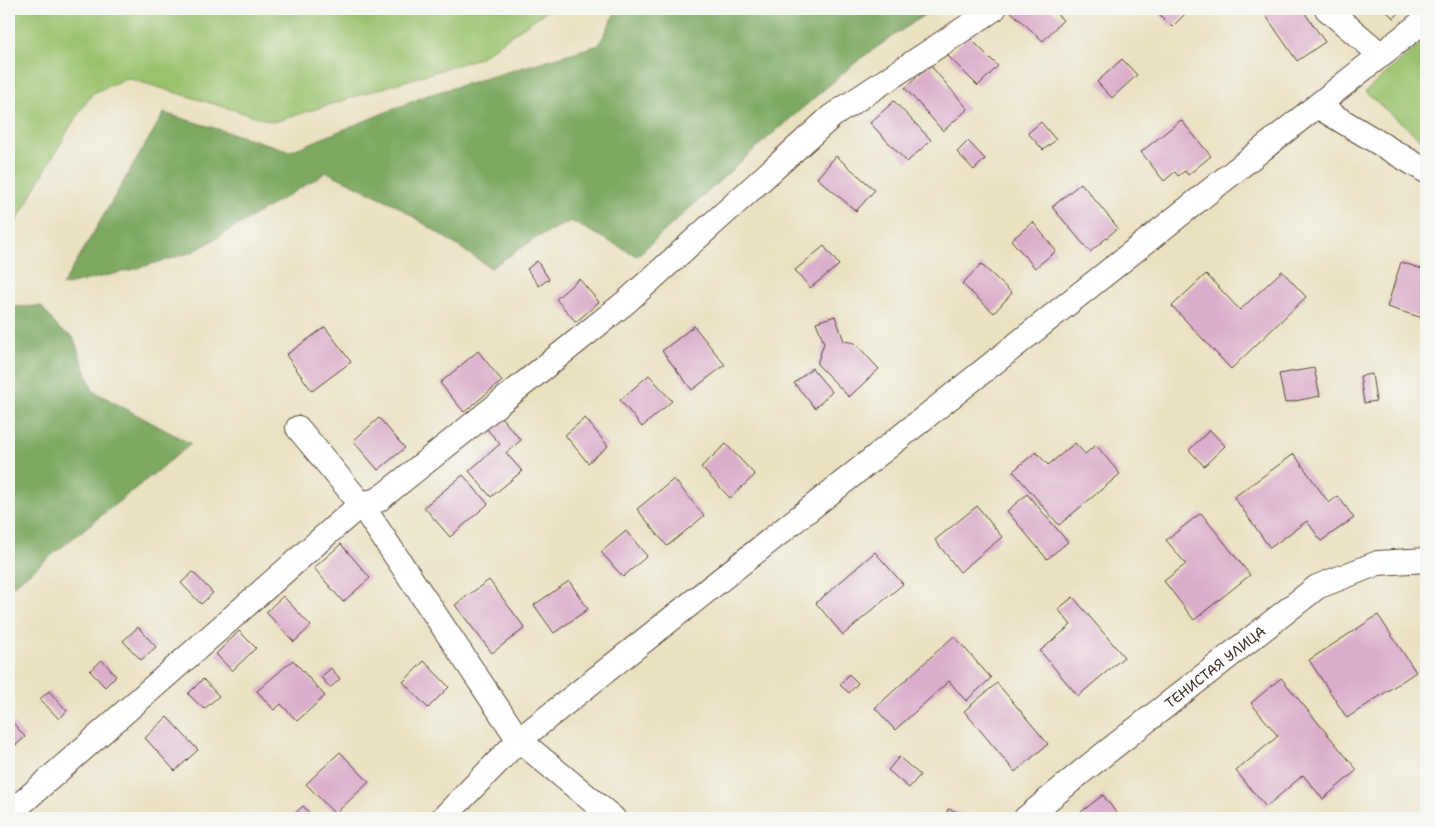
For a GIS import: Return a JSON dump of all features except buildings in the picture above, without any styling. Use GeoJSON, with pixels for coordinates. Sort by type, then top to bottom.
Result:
{"type":"FeatureCollection","features":[{"type":"Feature","properties":{"kind":"street"},"geometry":{"type":"LineString","coordinates":[[15,809],[361,504],[378,500],[626,302],[832,116],[994,9]]}},
{"type":"Feature","properties":{"kind":"street"},"geometry":{"type":"LineString","coordinates":[[1326,9],[1380,54]]}},
{"type":"Feature","properties":{"kind":"street"},"geometry":{"type":"LineString","coordinates":[[443,818],[519,740],[1426,19]]}},
{"type":"Feature","properties":{"kind":"street"},"geometry":{"type":"LineString","coordinates":[[1317,106],[1426,171]]}},
{"type":"Feature","properties":{"kind":"street"},"geometry":{"type":"LineString","coordinates":[[298,428],[361,504],[519,740],[613,818]]}},
{"type":"Feature","properties":{"kind":"street","name":"ТЕНИСТАЯ УЛИЦА"},"geometry":{"type":"LineString","coordinates":[[1026,818],[1084,770],[1317,587],[1378,564],[1426,560]]}},
{"type":"Feature","properties":{"kind":"green space"},"geometry":{"type":"Polygon","coordinates":[[[9,9],[549,9],[479,58],[274,122],[127,78],[93,93],[71,125],[9,234],[9,9]]]}},
{"type":"Feature","properties":{"kind":"green space"},"geometry":{"type":"Polygon","coordinates":[[[617,9],[933,9],[861,58],[757,147],[637,256],[571,221],[536,238],[491,268],[394,204],[327,172],[193,252],[135,269],[62,286],[164,113],[291,151],[428,95],[599,45],[617,9]]]}},
{"type":"Feature","properties":{"kind":"green space"},"geometry":{"type":"Polygon","coordinates":[[[1426,39],[1426,144],[1365,92],[1426,39]]]}},
{"type":"Feature","properties":{"kind":"green space"},"geometry":{"type":"Polygon","coordinates":[[[41,306],[59,329],[73,337],[93,391],[191,444],[9,589],[9,307],[41,306]]]}}]}
